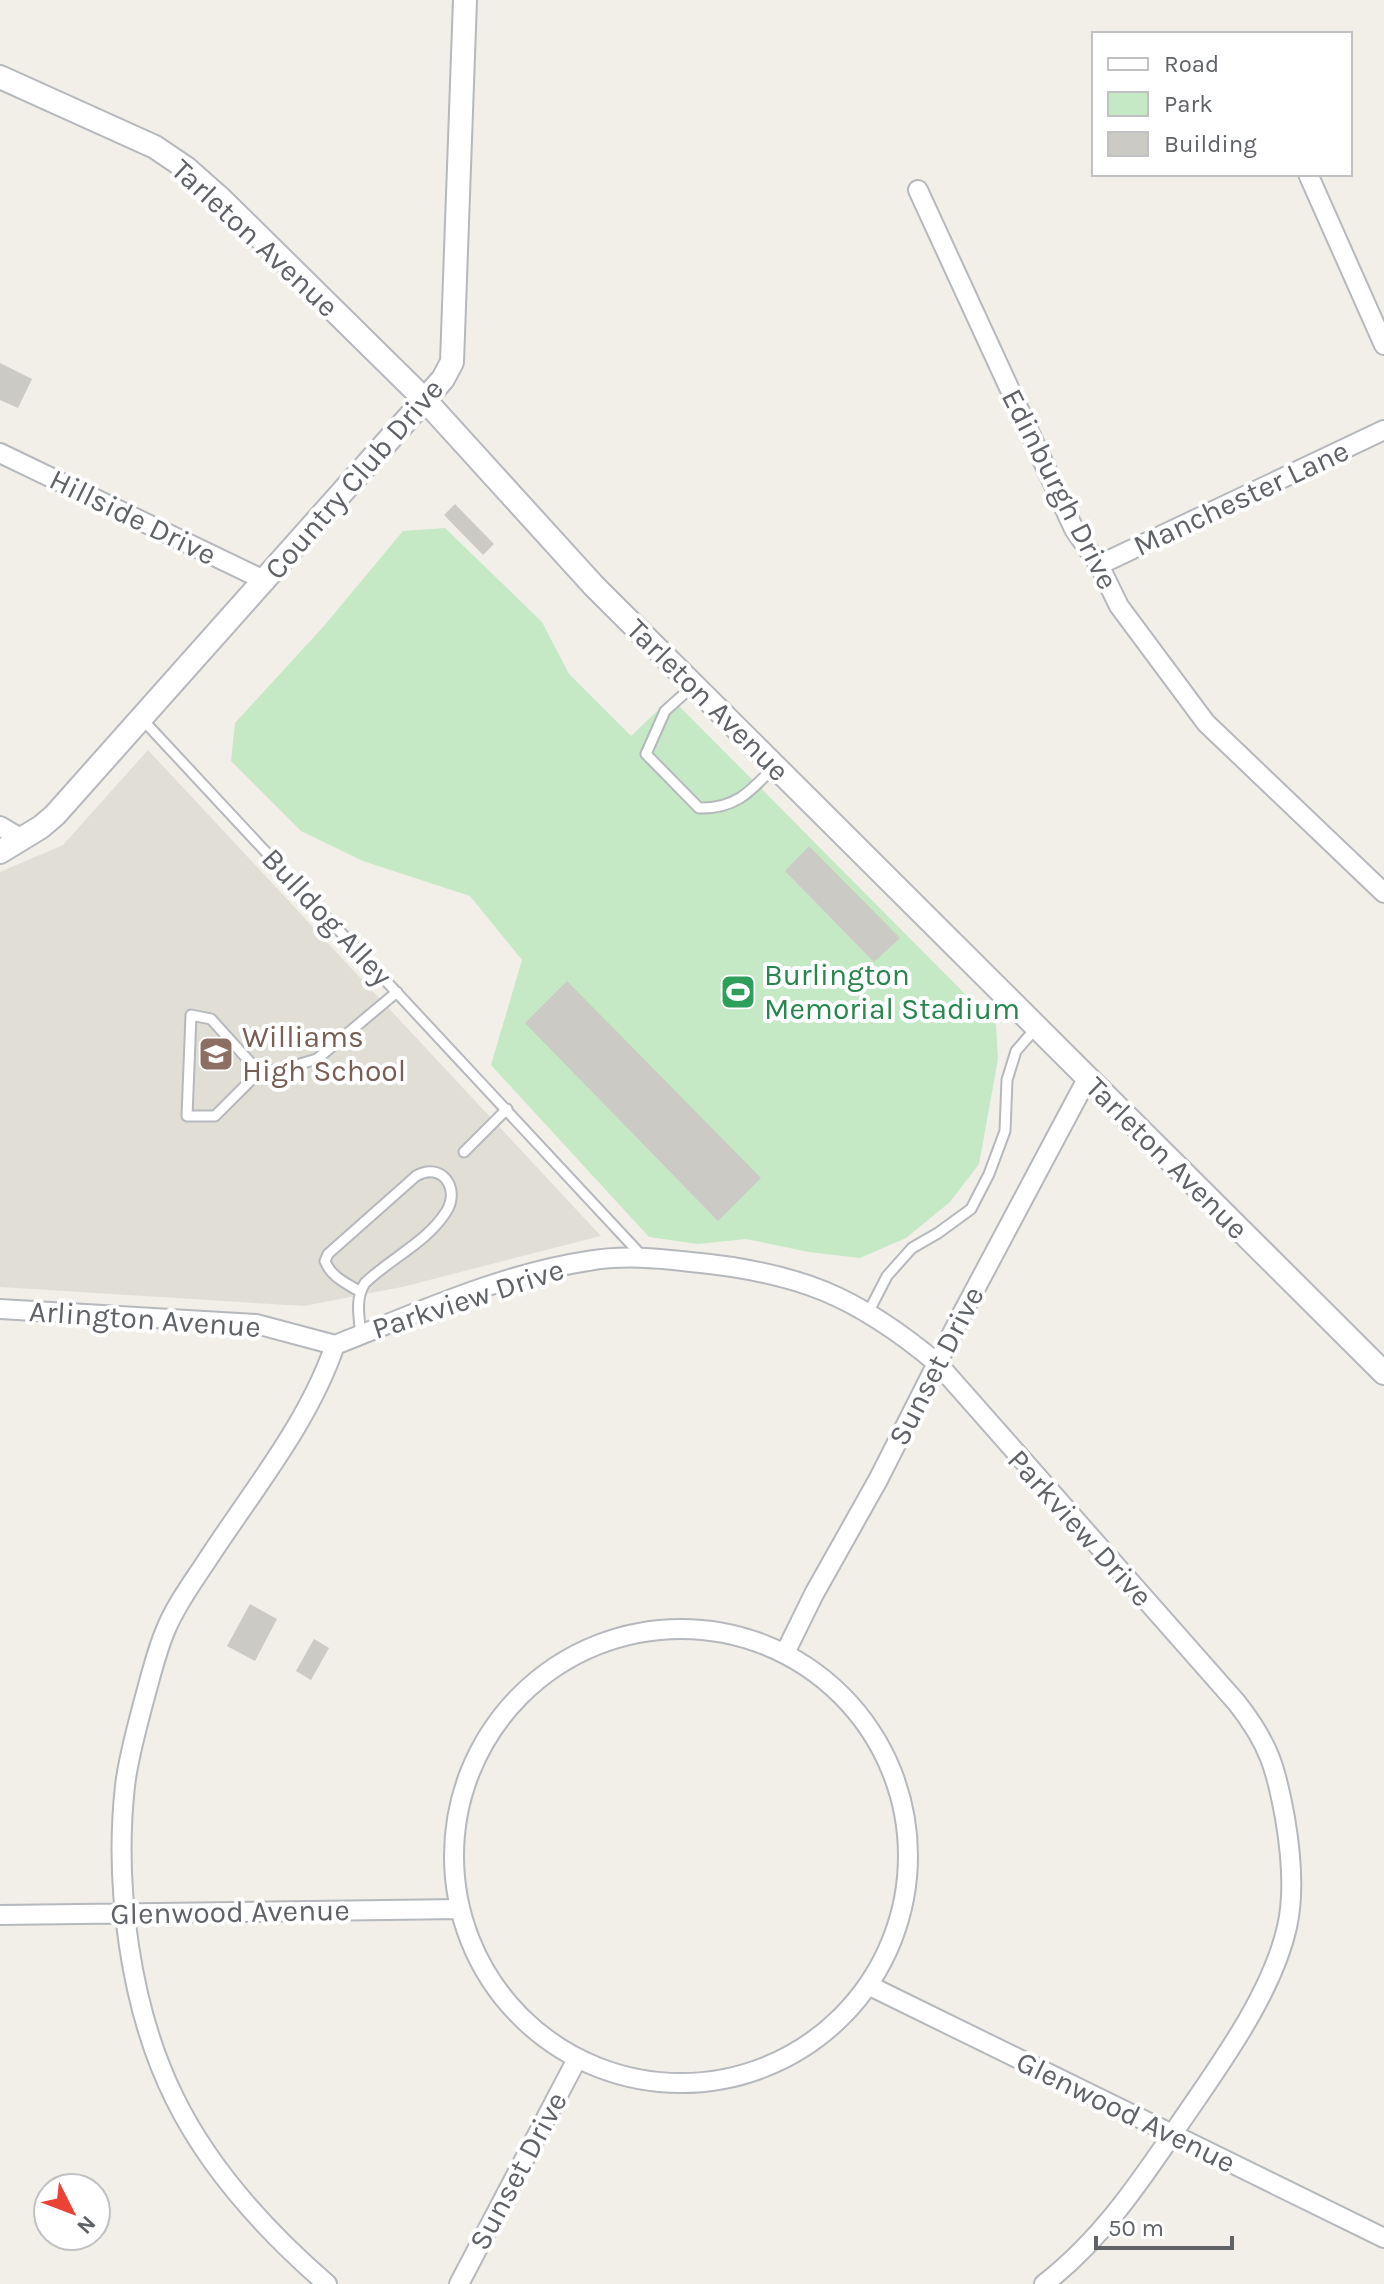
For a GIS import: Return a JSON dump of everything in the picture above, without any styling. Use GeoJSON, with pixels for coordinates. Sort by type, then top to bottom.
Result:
{"type":"FeatureCollection","features":[{"type":"Feature","properties":{"kind":"street","name":"Country Club Drive"},"geometry":{"type":"LineString","coordinates":[[0,852],[55,815],[443,379],[452,362],[465,0]]}},
{"type":"Feature","properties":{"kind":"street","name":"Tarleton Avenue"},"geometry":{"type":"LineString","coordinates":[[0,77],[155,147],[186,168],[221,199],[425,400],[594,586],[1384,1373]]}},
{"type":"Feature","properties":{"kind":"street"},"geometry":{"type":"LineString","coordinates":[[1309,176],[1384,345]]}},
{"type":"Feature","properties":{"kind":"street","name":"Edinburgh Drive"},"geometry":{"type":"LineString","coordinates":[[918,190],[1074,529],[1099,565],[1119,606],[1206,723],[1384,893]]}},
{"type":"Feature","properties":{"kind":"street","name":"Manchester Lane"},"geometry":{"type":"LineString","coordinates":[[1099,565],[1384,430]]}},
{"type":"Feature","properties":{"kind":"street","name":"Hillside Drive"},"geometry":{"type":"LineString","coordinates":[[0,453],[266,581]]}},
{"type":"Feature","properties":{"kind":"street"},"geometry":{"type":"LineString","coordinates":[[0,826],[22,839]]}},
{"type":"Feature","properties":{"kind":"street","name":"Sunset Drive"},"geometry":{"type":"LineString","coordinates":[[785,1653],[1087,1079]]}},
{"type":"Feature","properties":{"kind":"street","name":"Parkview Drive"},"geometry":{"type":"LineString","coordinates":[[327,2284],[289,2251],[248,2206],[205,2149],[175,2098],[155,2049],[138,1992],[124,1913],[121,1829],[125,1782],[148,1685],[166,1628],[296,1429],[323,1380],[335,1345],[514,1278],[588,1261],[643,1257],[747,1267],[801,1280],[899,1331],[938,1364],[1237,1703],[1256,1728],[1276,1770],[1291,1851],[1288,1925],[1275,1966],[1258,2000],[1172,2135],[1111,2221],[1071,2263],[1044,2284]]}},
{"type":"Feature","properties":{"kind":"street","name":"Arlington Avenue"},"geometry":{"type":"LineString","coordinates":[[0,1309],[256,1324],[335,1345]]}},
{"type":"Feature","properties":{"kind":"street"},"geometry":{"type":"LineString","coordinates":[[702,1629],[745,1637],[785,1653],[818,1674],[855,1710],[871,1730],[889,1764],[901,1800],[908,1838],[903,1902],[887,1951],[868,1985],[845,2013],[787,2057],[753,2071],[718,2080],[682,2083],[646,2081],[577,2059],[536,2032],[502,1997],[476,1955],[460,1909],[454,1873],[454,1837],[468,1778],[490,1734],[512,1705],[538,1680],[575,1655],[615,1638],[658,1630],[702,1629]]}},
{"type":"Feature","properties":{"kind":"street","name":"Glenwood Avenue"},"geometry":{"type":"LineString","coordinates":[[0,1915],[460,1909]]}},
{"type":"Feature","properties":{"kind":"street","name":"Glenwood Avenue"},"geometry":{"type":"LineString","coordinates":[[868,1985],[1384,2238]]}},
{"type":"Feature","properties":{"kind":"street","name":"Sunset Drive"},"geometry":{"type":"LineString","coordinates":[[459,2284],[577,2059]]}},
{"type":"Feature","properties":{"kind":"lane"},"geometry":{"type":"LineString","coordinates":[[694,685],[665,711],[646,754],[699,808],[716,808],[744,797],[775,766]]}},
{"type":"Feature","properties":{"kind":"lane","name":"Bulldog Alley"},"geometry":{"type":"LineString","coordinates":[[142,719],[643,1257]]}},
{"type":"Feature","properties":{"kind":"lane"},"geometry":{"type":"LineString","coordinates":[[259,1072],[211,1019],[191,1015],[187,1116],[215,1116],[259,1072],[317,1059],[397,992]]}},
{"type":"Feature","properties":{"kind":"lane"},"geometry":{"type":"LineString","coordinates":[[868,1313],[887,1276],[912,1248],[971,1209],[989,1174],[1005,1131],[1007,1080],[1016,1051],[1036,1028]]}},
{"type":"Feature","properties":{"kind":"lane"},"geometry":{"type":"LineString","coordinates":[[464,1152],[507,1109]]}},
{"type":"Feature","properties":{"kind":"lane"},"geometry":{"type":"LineString","coordinates":[[441,1175],[450,1165]]}},
{"type":"Feature","properties":{"kind":"lane"},"geometry":{"type":"LineString","coordinates":[[359,1291],[336,1277],[328,1268],[325,1261],[328,1254],[416,1176],[425,1171],[435,1171],[441,1175],[451,1187],[449,1209],[432,1230],[379,1269],[359,1291],[361,1335]]}},
{"type":"Feature","properties":{"kind":"shaded area","name":"Williams High School"},"geometry":{"type":"Polygon","coordinates":[[[148,750],[601,1236],[402,1287],[304,1306],[0,1287],[0,872],[63,845],[148,750]]]}},
{"type":"Feature","properties":{"kind":"green space","name":"Burlington Memorial Stadium"},"geometry":{"type":"Polygon","coordinates":[[[445,528],[542,622],[569,674],[631,736],[671,698],[996,1025],[998,1059],[979,1164],[950,1202],[906,1238],[860,1258],[809,1252],[746,1239],[698,1244],[649,1237],[491,1065],[522,960],[470,896],[363,861],[301,831],[231,761],[235,723],[324,626],[403,531],[445,528]]]}},
{"type":"Feature","properties":{"kind":"building"},"geometry":{"type":"Polygon","coordinates":[[[0,363],[32,379],[18,408],[0,400],[0,363]]]}},
{"type":"Feature","properties":{"kind":"building"},"geometry":{"type":"Polygon","coordinates":[[[455,504],[494,544],[483,555],[444,515],[455,504]]]}},
{"type":"Feature","properties":{"kind":"building"},"geometry":{"type":"Polygon","coordinates":[[[809,846],[900,938],[874,962],[785,871],[809,846]]]}},
{"type":"Feature","properties":{"kind":"building"},"geometry":{"type":"Polygon","coordinates":[[[567,981],[761,1178],[718,1221],[525,1023],[567,981]]]}},
{"type":"Feature","properties":{"kind":"building"},"geometry":{"type":"Polygon","coordinates":[[[250,1604],[277,1619],[255,1661],[227,1646],[250,1604]]]}},
{"type":"Feature","properties":{"kind":"building"},"geometry":{"type":"Polygon","coordinates":[[[314,1639],[329,1648],[311,1680],[296,1671],[314,1639]]]}},
{"type":"Feature","properties":{"kind":"place","name":"Burlington Memorial Stadium"},"geometry":{"type":"Point","coordinates":[738,992]}},
{"type":"Feature","properties":{"kind":"place","name":"Williams High School"},"geometry":{"type":"Point","coordinates":[216,1054]}}]}
